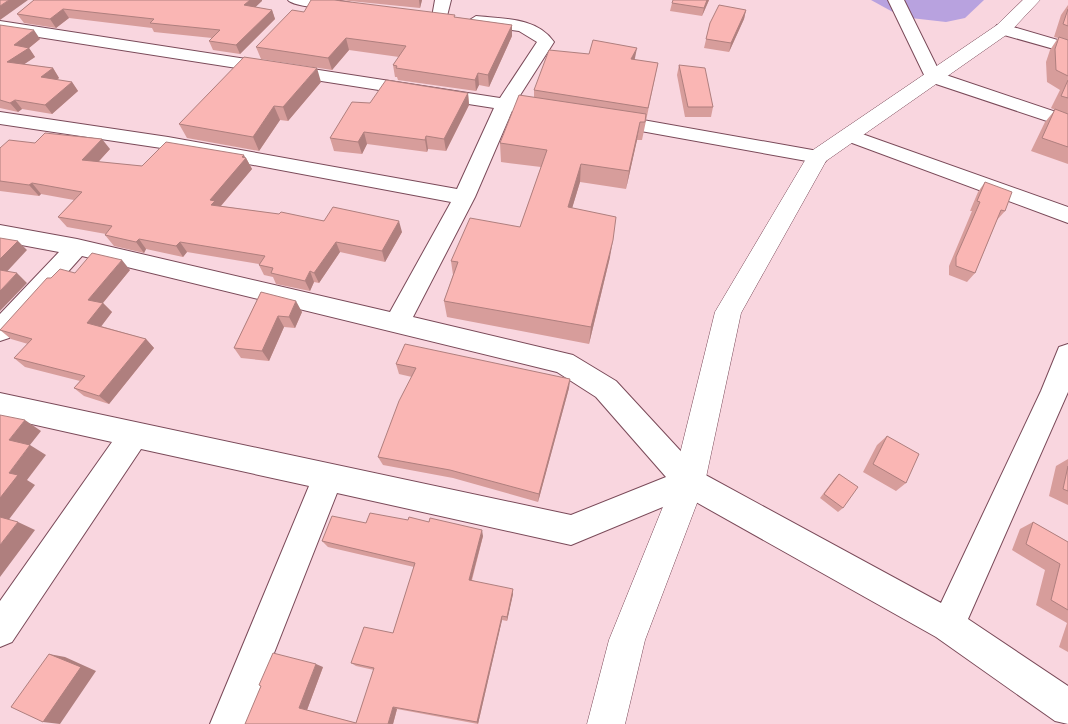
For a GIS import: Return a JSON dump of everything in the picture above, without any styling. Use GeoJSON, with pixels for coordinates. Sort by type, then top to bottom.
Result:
{"type":"FeatureCollection","features":[{"type":"Feature","properties":{"kind":"main road"},"geometry":{"type":"LineString","coordinates":[[606,724],[627,640],[689,482],[728,312],[818,156],[851,136],[1003,30],[1032,0]]}},
{"type":"Feature","properties":{"kind":"street"},"geometry":{"type":"LineString","coordinates":[[896,0],[933,77],[1068,122]]}},
{"type":"Feature","properties":{"kind":"street"},"geometry":{"type":"LineString","coordinates":[[297,5],[362,8]]}},
{"type":"Feature","properties":{"kind":"street"},"geometry":{"type":"LineString","coordinates":[[397,323],[464,197],[505,104],[546,42],[540,33],[529,28],[441,9],[420,15]]}},
{"type":"Feature","properties":{"kind":"street"},"geometry":{"type":"LineString","coordinates":[[2,27],[19,16]]}},
{"type":"Feature","properties":{"kind":"street"},"geometry":{"type":"LineString","coordinates":[[2,27],[244,62],[573,114]]}},
{"type":"Feature","properties":{"kind":"street"},"geometry":{"type":"LineString","coordinates":[[1003,30],[1068,48]]}},
{"type":"Feature","properties":{"kind":"street"},"geometry":{"type":"LineString","coordinates":[[232,76],[258,49]]}},
{"type":"Feature","properties":{"kind":"street"},"geometry":{"type":"LineString","coordinates":[[592,117],[818,156]]}},
{"type":"Feature","properties":{"kind":"street"},"geometry":{"type":"LineString","coordinates":[[0,118],[174,136],[464,197]]}},
{"type":"Feature","properties":{"kind":"street"},"geometry":{"type":"LineString","coordinates":[[14,141],[35,123]]}},
{"type":"Feature","properties":{"kind":"street"},"geometry":{"type":"LineString","coordinates":[[851,136],[1068,215]]}},
{"type":"Feature","properties":{"kind":"street"},"geometry":{"type":"LineString","coordinates":[[0,233],[77,247],[564,363],[606,389],[689,482],[948,625],[1068,708]]}},
{"type":"Feature","properties":{"kind":"street"},"geometry":{"type":"LineString","coordinates":[[0,331],[77,247]]}},
{"type":"Feature","properties":{"kind":"street"},"geometry":{"type":"LineString","coordinates":[[948,625],[1055,391],[1068,355]]}},
{"type":"Feature","properties":{"kind":"street"},"geometry":{"type":"LineString","coordinates":[[0,405],[571,530],[689,482]]}},
{"type":"Feature","properties":{"kind":"street"},"geometry":{"type":"LineString","coordinates":[[0,630],[134,435]]}},
{"type":"Feature","properties":{"kind":"street"},"geometry":{"type":"LineString","coordinates":[[228,724],[328,477]]}},
{"type":"Feature","properties":{"kind":"shaded area"},"geometry":{"type":"Polygon","coordinates":[[[871,0],[984,0],[965,18],[946,22],[902,17],[871,0]]]}},
{"type":"Feature","properties":{"kind":"building"},"geometry":{"type":"Polygon","coordinates":[[[0,0],[9,0],[0,6],[0,0]]]}},
{"type":"Feature","properties":{"kind":"building"},"geometry":{"type":"Polygon","coordinates":[[[34,0],[250,0],[244,5],[272,10],[236,45],[209,41],[220,30],[150,23],[154,19],[63,9],[50,19],[17,14],[34,0]]]}},
{"type":"Feature","properties":{"kind":"building"},"geometry":{"type":"Polygon","coordinates":[[[311,0],[334,0],[455,15],[454,17],[512,25],[488,75],[478,73],[475,80],[396,68],[397,66],[393,65],[406,46],[346,38],[328,58],[256,47],[292,10],[304,12],[311,0]]]}},
{"type":"Feature","properties":{"kind":"building"},"geometry":{"type":"Polygon","coordinates":[[[673,0],[707,0],[704,8],[672,3],[673,0]]]}},
{"type":"Feature","properties":{"kind":"building"},"geometry":{"type":"Polygon","coordinates":[[[719,5],[746,10],[731,43],[706,39],[710,23],[719,5]]]}},
{"type":"Feature","properties":{"kind":"building"},"geometry":{"type":"Polygon","coordinates":[[[1068,9],[1068,26],[1063,24],[1068,9]]]}},
{"type":"Feature","properties":{"kind":"building"},"geometry":{"type":"Polygon","coordinates":[[[0,25],[34,30],[14,45],[29,48],[7,62],[53,68],[41,77],[72,82],[45,105],[15,100],[10,103],[0,100],[0,25]]]}},
{"type":"Feature","properties":{"kind":"building"},"geometry":{"type":"Polygon","coordinates":[[[1059,37],[1068,40],[1068,76],[1056,70],[1055,49],[1059,37]]]}},
{"type":"Feature","properties":{"kind":"building"},"geometry":{"type":"Polygon","coordinates":[[[593,40],[637,48],[631,59],[658,63],[648,108],[534,90],[549,50],[589,54],[593,40]]]}},
{"type":"Feature","properties":{"kind":"building"},"geometry":{"type":"Polygon","coordinates":[[[244,57],[317,68],[283,107],[274,106],[253,137],[179,124],[244,57]]]}},
{"type":"Feature","properties":{"kind":"building"},"geometry":{"type":"Polygon","coordinates":[[[679,65],[705,68],[713,107],[688,107],[679,65]]]}},
{"type":"Feature","properties":{"kind":"building"},"geometry":{"type":"Polygon","coordinates":[[[386,80],[468,93],[444,139],[426,136],[425,140],[364,132],[358,142],[330,138],[352,102],[370,103],[386,80]]]}},
{"type":"Feature","properties":{"kind":"building"},"geometry":{"type":"Polygon","coordinates":[[[1068,80],[1068,98],[1061,96],[1068,80]]]}},
{"type":"Feature","properties":{"kind":"building"},"geometry":{"type":"Polygon","coordinates":[[[519,95],[646,114],[645,122],[640,122],[629,171],[581,164],[568,207],[616,217],[613,240],[591,327],[444,301],[458,262],[451,261],[470,218],[520,227],[547,150],[500,143],[519,95]]]}},
{"type":"Feature","properties":{"kind":"building"},"geometry":{"type":"Polygon","coordinates":[[[1055,109],[1068,114],[1068,147],[1042,138],[1055,109]]]}},
{"type":"Feature","properties":{"kind":"building"},"geometry":{"type":"Polygon","coordinates":[[[45,133],[102,139],[82,160],[142,166],[166,142],[244,155],[242,157],[246,158],[210,200],[215,201],[211,205],[279,214],[281,212],[324,221],[333,207],[399,221],[382,251],[336,242],[314,273],[310,271],[305,281],[271,273],[273,268],[259,265],[265,256],[180,242],[176,246],[139,239],[136,242],[105,235],[112,226],[58,217],[82,192],[32,183],[29,185],[0,181],[0,148],[9,140],[35,143],[45,133]]]}},
{"type":"Feature","properties":{"kind":"building"},"geometry":{"type":"Polygon","coordinates":[[[985,182],[1012,192],[1005,211],[1001,210],[975,273],[956,266],[956,257],[980,202],[977,201],[985,182]]]}},
{"type":"Feature","properties":{"kind":"building"},"geometry":{"type":"Polygon","coordinates":[[[0,238],[18,241],[0,259],[0,238]]]}},
{"type":"Feature","properties":{"kind":"building"},"geometry":{"type":"Polygon","coordinates":[[[92,253],[122,260],[88,300],[103,303],[87,323],[146,339],[99,396],[74,388],[85,376],[14,358],[32,339],[0,330],[47,278],[51,278],[60,269],[75,273],[92,253]]]}},
{"type":"Feature","properties":{"kind":"building"},"geometry":{"type":"Polygon","coordinates":[[[0,270],[17,273],[0,291],[0,270]]]}},
{"type":"Feature","properties":{"kind":"building"},"geometry":{"type":"Polygon","coordinates":[[[261,292],[296,301],[289,317],[278,316],[262,351],[234,348],[261,292]]]}},
{"type":"Feature","properties":{"kind":"building"},"geometry":{"type":"Polygon","coordinates":[[[405,344],[570,379],[539,494],[450,470],[378,457],[399,401],[416,368],[396,364],[405,344]]]}},
{"type":"Feature","properties":{"kind":"building"},"geometry":{"type":"Polygon","coordinates":[[[0,415],[25,420],[9,440],[30,445],[9,473],[18,475],[0,498],[0,415]]]}},
{"type":"Feature","properties":{"kind":"building"},"geometry":{"type":"Polygon","coordinates":[[[887,436],[919,454],[906,483],[873,464],[887,436]]]}},
{"type":"Feature","properties":{"kind":"building"},"geometry":{"type":"Polygon","coordinates":[[[1068,466],[1068,491],[1063,489],[1068,466]]]}},
{"type":"Feature","properties":{"kind":"building"},"geometry":{"type":"Polygon","coordinates":[[[839,474],[858,487],[843,508],[824,494],[839,474]]]}},
{"type":"Feature","properties":{"kind":"building"},"geometry":{"type":"Polygon","coordinates":[[[370,513],[408,520],[409,517],[429,522],[430,518],[482,530],[469,580],[513,589],[507,617],[502,616],[477,722],[393,707],[388,724],[245,724],[273,653],[316,664],[299,708],[356,723],[374,668],[351,663],[364,627],[393,633],[415,563],[322,541],[332,516],[366,523],[370,513]]]}},
{"type":"Feature","properties":{"kind":"building"},"geometry":{"type":"Polygon","coordinates":[[[0,517],[18,522],[0,545],[0,517]]]}},
{"type":"Feature","properties":{"kind":"building"},"geometry":{"type":"Polygon","coordinates":[[[1033,522],[1068,542],[1068,610],[1051,600],[1060,564],[1026,544],[1033,522]]]}},
{"type":"Feature","properties":{"kind":"building"},"geometry":{"type":"Polygon","coordinates":[[[49,654],[81,667],[43,722],[11,707],[49,654]]]}}]}
